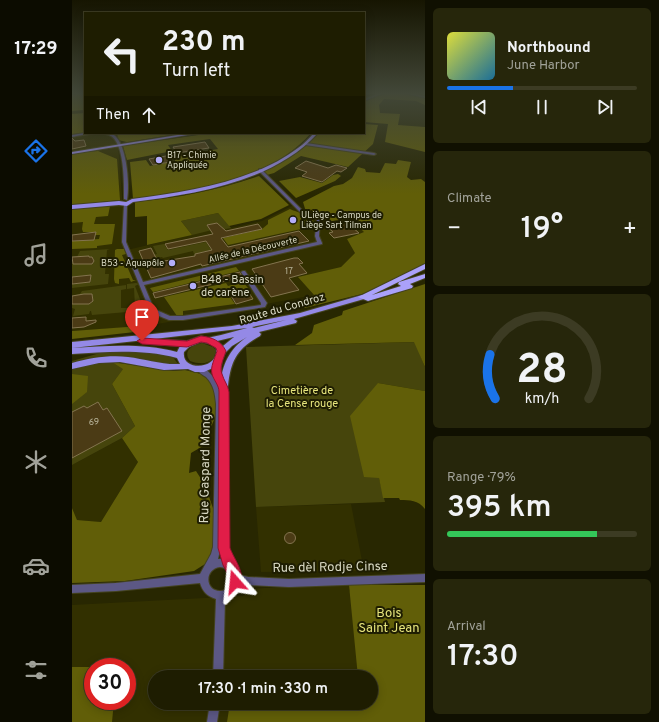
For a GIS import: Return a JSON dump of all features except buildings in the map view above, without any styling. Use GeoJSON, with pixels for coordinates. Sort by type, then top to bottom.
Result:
{"type":"FeatureCollection","features":[{"type":"Feature","properties":{"kind":"highway"},"geometry":{"type":"LineString","coordinates":[[362,299],[425,266]]}},
{"type":"Feature","properties":{"kind":"highway"},"geometry":{"type":"LineString","coordinates":[[362,299],[425,276]]}},
{"type":"Feature","properties":{"kind":"highway"},"geometry":{"type":"LineString","coordinates":[[362,299],[425,280]]}},
{"type":"Feature","properties":{"kind":"main road"},"geometry":{"type":"LineString","coordinates":[[72,153],[192,134]]}},
{"type":"Feature","properties":{"kind":"main road"},"geometry":{"type":"LineString","coordinates":[[72,207],[132,202],[204,188],[260,170],[287,157],[306,144],[315,134]]}},
{"type":"Feature","properties":{"kind":"main road","name":"Route du Condroz"},"geometry":{"type":"LineString","coordinates":[[209,340],[362,299]]}},
{"type":"Feature","properties":{"kind":"main road","name":"Route du Condroz"},"geometry":{"type":"LineString","coordinates":[[222,351],[234,339],[244,334],[362,299]]}},
{"type":"Feature","properties":{"kind":"main road"},"geometry":{"type":"LineString","coordinates":[[72,345],[232,328],[302,315]]}},
{"type":"Feature","properties":{"kind":"main road"},"geometry":{"type":"LineString","coordinates":[[224,386],[226,368],[233,352],[247,339],[278,325]]}},
{"type":"Feature","properties":{"kind":"main road"},"geometry":{"type":"LineString","coordinates":[[72,345],[142,341],[187,344],[201,339],[209,340],[220,346],[222,351],[219,361],[214,365],[199,369],[188,366],[182,362],[180,356],[181,351],[187,344]]}},
{"type":"Feature","properties":{"kind":"main road"},"geometry":{"type":"LineString","coordinates":[[72,351],[145,349],[158,350],[180,356]]}},
{"type":"Feature","properties":{"kind":"main road"},"geometry":{"type":"LineString","coordinates":[[72,366],[97,360],[112,359],[129,360],[163,368],[188,366]]}},
{"type":"Feature","properties":{"kind":"street"},"geometry":{"type":"LineString","coordinates":[[72,136],[110,134],[114,136],[119,146]]}},
{"type":"Feature","properties":{"kind":"street"},"geometry":{"type":"LineString","coordinates":[[306,144],[374,154]]}},
{"type":"Feature","properties":{"kind":"street","name":"Allée de la Découverte"},"geometry":{"type":"LineString","coordinates":[[119,146],[126,171],[124,242],[152,310],[169,318],[183,318],[262,306],[264,303],[243,272]]}},
{"type":"Feature","properties":{"kind":"street","name":"Allée de la Découverte"},"geometry":{"type":"LineString","coordinates":[[142,284],[320,243],[317,236],[319,220],[315,217],[303,214],[260,170]]}},
{"type":"Feature","properties":{"kind":"street","name":"Rue Gaspard Monge"},"geometry":{"type":"LineString","coordinates":[[219,361],[217,374],[224,386],[224,548],[230,565]]}},
{"type":"Feature","properties":{"kind":"street","name":"Rue Gaspard Monge"},"geometry":{"type":"LineString","coordinates":[[199,369],[213,379],[218,389],[219,404],[217,547],[215,556],[209,567]]}},
{"type":"Feature","properties":{"kind":"street"},"geometry":{"type":"LineString","coordinates":[[219,562],[230,565],[233,568],[236,578],[233,587],[230,591],[221,595],[212,594],[208,591],[204,583],[204,578],[209,567],[219,562]]}},
{"type":"Feature","properties":{"kind":"street"},"geometry":{"type":"LineString","coordinates":[[72,589],[116,587],[204,578]]}},
{"type":"Feature","properties":{"kind":"street","name":"Rue dèl Rodje Cinse"},"geometry":{"type":"LineString","coordinates":[[236,578],[248,581],[289,583],[425,578]]}},
{"type":"Feature","properties":{"kind":"street"},"geometry":{"type":"LineString","coordinates":[[218,670],[221,595]]}},
{"type":"Feature","properties":{"kind":"street"},"geometry":{"type":"LineString","coordinates":[[212,722],[214,710]]}},
{"type":"Feature","properties":{"kind":"shaded area","name":"ULiège - Campus de Liège Sart Tilman"},"geometry":{"type":"Polygon","coordinates":[[[72,127],[84,127],[84,134],[117,134],[127,250],[191,235],[218,213],[231,228],[262,221],[294,205],[303,213],[329,222],[349,217],[367,234],[355,253],[341,267],[299,277],[314,295],[147,326],[72,331],[72,127]]]}},
{"type":"Feature","properties":{"kind":"shaded area"},"geometry":{"type":"Polygon","coordinates":[[[122,438],[138,462],[101,522],[77,520],[72,508],[72,465],[122,438]]]}},
{"type":"Feature","properties":{"kind":"shaded area"},"geometry":{"type":"Polygon","coordinates":[[[351,504],[364,571],[261,572],[256,507],[351,504]]]}},
{"type":"Feature","properties":{"kind":"shaded area"},"geometry":{"type":"Polygon","coordinates":[[[349,585],[349,590],[425,722],[72,722],[72,605],[243,596],[251,589],[349,585]]]}},
{"type":"Feature","properties":{"kind":"green space"},"geometry":{"type":"Polygon","coordinates":[[[72,127],[84,127],[84,133],[72,134],[72,127]]]}},
{"type":"Feature","properties":{"kind":"green space"},"geometry":{"type":"Polygon","coordinates":[[[365,127],[378,127],[373,144],[348,167],[301,156],[274,173],[267,175],[262,171],[278,164],[307,145],[318,134],[365,134],[365,127]]]}},
{"type":"Feature","properties":{"kind":"green space"},"geometry":{"type":"Polygon","coordinates":[[[388,127],[425,127],[425,152],[385,142],[388,127]]]}},
{"type":"Feature","properties":{"kind":"green space"},"geometry":{"type":"Polygon","coordinates":[[[117,134],[177,134],[127,142],[118,140],[117,134]]]}},
{"type":"Feature","properties":{"kind":"green space"},"geometry":{"type":"Polygon","coordinates":[[[205,134],[310,134],[294,149],[274,162],[252,173],[204,188],[180,193],[133,199],[130,162],[146,160],[150,166],[175,161],[175,157],[218,149],[210,139],[168,145],[172,151],[127,160],[123,146],[205,134]]]}},
{"type":"Feature","properties":{"kind":"green space"},"geometry":{"type":"Polygon","coordinates":[[[98,151],[117,159],[120,200],[72,205],[72,153],[98,151]]]}},
{"type":"Feature","properties":{"kind":"green space"},"geometry":{"type":"Polygon","coordinates":[[[398,160],[411,162],[407,177],[411,180],[421,179],[425,182],[425,264],[388,284],[362,294],[305,308],[300,305],[288,304],[314,295],[298,277],[341,267],[355,253],[347,239],[364,232],[349,217],[329,222],[306,212],[303,202],[334,186],[343,184],[352,178],[358,167],[365,169],[366,172],[380,173],[385,163],[396,164],[398,160]]]}},
{"type":"Feature","properties":{"kind":"green space"},"geometry":{"type":"Polygon","coordinates":[[[338,174],[341,176],[335,181],[296,198],[279,181],[300,177],[322,183],[333,175],[338,174]]]}},
{"type":"Feature","properties":{"kind":"green space"},"geometry":{"type":"Polygon","coordinates":[[[259,176],[289,205],[261,219],[229,226],[218,213],[181,221],[192,235],[147,245],[147,216],[135,217],[135,202],[198,193],[259,176]]]}},
{"type":"Feature","properties":{"kind":"green space"},"geometry":{"type":"Polygon","coordinates":[[[110,206],[108,216],[96,217],[94,224],[115,224],[112,244],[97,246],[97,248],[72,249],[72,241],[99,239],[100,235],[95,235],[96,232],[83,232],[83,222],[72,223],[72,209],[110,206]]]}},
{"type":"Feature","properties":{"kind":"green space"},"geometry":{"type":"Polygon","coordinates":[[[290,209],[312,219],[315,226],[228,245],[223,238],[262,229],[268,224],[268,220],[290,209]]]}},
{"type":"Feature","properties":{"kind":"green space"},"geometry":{"type":"Polygon","coordinates":[[[218,213],[231,228],[215,231],[221,227],[217,223],[207,225],[210,230],[212,230],[192,235],[181,221],[218,213]]]}},
{"type":"Feature","properties":{"kind":"green space"},"geometry":{"type":"Polygon","coordinates":[[[206,242],[211,250],[194,254],[193,251],[163,258],[156,258],[154,255],[157,254],[153,246],[164,244],[168,250],[206,242]]]}},
{"type":"Feature","properties":{"kind":"green space"},"geometry":{"type":"Polygon","coordinates":[[[110,249],[107,250],[105,274],[109,274],[108,284],[72,288],[72,284],[91,282],[91,275],[72,277],[72,262],[73,264],[92,264],[94,261],[92,257],[88,256],[77,257],[80,251],[110,249]]]}},
{"type":"Feature","properties":{"kind":"green space"},"geometry":{"type":"Polygon","coordinates":[[[124,249],[126,254],[122,255],[133,280],[136,280],[131,282],[129,278],[119,279],[119,284],[115,283],[115,250],[124,249]]]}},
{"type":"Feature","properties":{"kind":"green space"},"geometry":{"type":"Polygon","coordinates":[[[236,267],[239,271],[153,292],[150,288],[236,267]]]}},
{"type":"Feature","properties":{"kind":"green space"},"geometry":{"type":"Polygon","coordinates":[[[243,282],[248,288],[228,294],[235,304],[183,311],[183,315],[177,316],[164,297],[226,283],[228,286],[243,282]]]}},
{"type":"Feature","properties":{"kind":"green space"},"geometry":{"type":"Polygon","coordinates":[[[127,284],[139,284],[135,286],[143,307],[148,306],[151,309],[128,312],[127,308],[135,307],[134,288],[127,289],[127,284]]]}},
{"type":"Feature","properties":{"kind":"green space"},"geometry":{"type":"Polygon","coordinates":[[[425,284],[425,367],[414,342],[295,345],[312,333],[314,325],[342,315],[343,311],[425,284]]]}},
{"type":"Feature","properties":{"kind":"green space"},"geometry":{"type":"Polygon","coordinates":[[[126,285],[126,289],[121,290],[121,308],[127,308],[127,312],[92,315],[90,311],[89,314],[73,316],[75,309],[72,308],[72,304],[89,304],[93,301],[92,294],[74,295],[80,294],[82,291],[126,285]]]}},
{"type":"Feature","properties":{"kind":"green space"},"geometry":{"type":"Polygon","coordinates":[[[154,325],[153,330],[72,339],[72,331],[154,325]]]}},
{"type":"Feature","properties":{"kind":"green space","name":"Cimetière de la Cense rouge"},"geometry":{"type":"Polygon","coordinates":[[[415,342],[425,367],[425,391],[378,383],[379,478],[385,502],[256,507],[246,347],[415,342]]]}},
{"type":"Feature","properties":{"kind":"green space"},"geometry":{"type":"Polygon","coordinates":[[[202,343],[213,347],[216,350],[214,358],[209,362],[203,363],[190,361],[187,354],[188,351],[195,345],[202,343]]]}},
{"type":"Feature","properties":{"kind":"green space"},"geometry":{"type":"Polygon","coordinates":[[[127,350],[172,356],[179,365],[113,362],[124,368],[112,384],[135,426],[122,438],[72,465],[72,361],[100,353],[94,351],[127,350]]]}},
{"type":"Feature","properties":{"kind":"green space"},"geometry":{"type":"Polygon","coordinates":[[[112,362],[173,371],[185,370],[205,375],[211,380],[216,391],[216,415],[203,446],[191,453],[189,473],[196,471],[205,485],[215,514],[212,556],[205,564],[194,571],[125,581],[72,583],[72,508],[77,520],[101,522],[138,462],[122,438],[135,426],[112,384],[123,369],[112,362]]]}},
{"type":"Feature","properties":{"kind":"green space"},"geometry":{"type":"Polygon","coordinates":[[[72,374],[88,376],[87,392],[72,404],[72,374]]]}},
{"type":"Feature","properties":{"kind":"green space"},"geometry":{"type":"Polygon","coordinates":[[[378,383],[425,391],[425,509],[414,501],[400,500],[399,498],[383,498],[379,478],[364,477],[350,416],[378,383]]]}},
{"type":"Feature","properties":{"kind":"green space","name":"Bois Saint Jean"},"geometry":{"type":"Polygon","coordinates":[[[349,585],[425,585],[425,722],[227,722],[229,710],[378,710],[378,670],[357,670],[349,585]]]}},
{"type":"Feature","properties":{"kind":"green space"},"geometry":{"type":"Polygon","coordinates":[[[72,667],[84,667],[84,710],[113,710],[112,722],[72,722],[72,667]]]}},
{"type":"Feature","properties":{"kind":"place","name":"B17 - Chimie Appliquée"},"geometry":{"type":"Point","coordinates":[159,160]}},
{"type":"Feature","properties":{"kind":"place","name":"ULiège - Campus de Liège Sart Tilman"},"geometry":{"type":"Point","coordinates":[293,220]}},
{"type":"Feature","properties":{"kind":"place","name":"B53 - Aquapôle"},"geometry":{"type":"Point","coordinates":[172,263]}},
{"type":"Feature","properties":{"kind":"place","name":"B48 - Bassin de carène"},"geometry":{"type":"Point","coordinates":[193,286]}},
{"type":"Feature","properties":{"kind":"route"},"geometry":{"type":"LineString","coordinates":[[142,341],[187,344],[201,339],[209,340],[220,346],[222,351],[216,369],[217,374],[224,386],[224,548],[226,556],[235,573],[235,582]]}}]}
